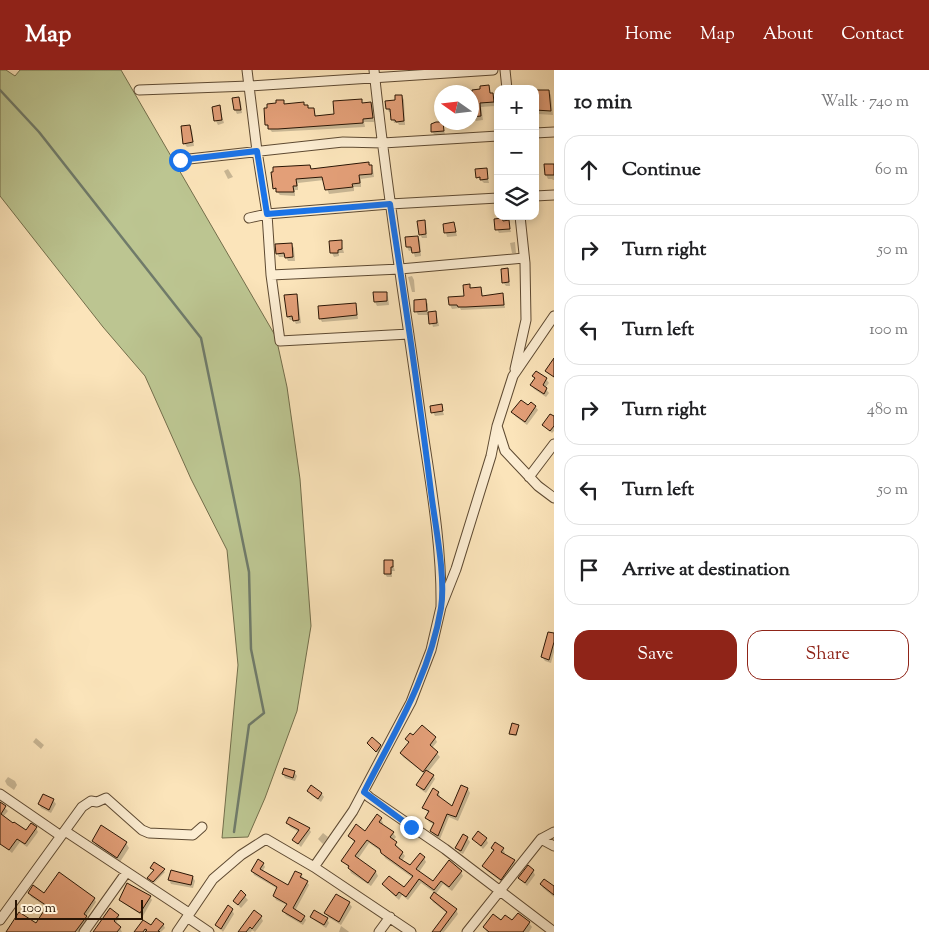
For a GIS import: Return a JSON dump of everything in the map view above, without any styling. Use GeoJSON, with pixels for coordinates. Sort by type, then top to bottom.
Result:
{"type":"FeatureCollection","features":[{"type":"Feature","properties":{"kind":"street"},"geometry":{"type":"LineString","coordinates":[[247,70],[267,214],[271,275],[280,341],[409,334]]}},
{"type":"Feature","properties":{"kind":"street"},"geometry":{"type":"LineString","coordinates":[[139,90],[249,86],[375,74],[493,70]]}},
{"type":"Feature","properties":{"kind":"street"},"geometry":{"type":"LineString","coordinates":[[505,70],[507,85]]}},
{"type":"Feature","properties":{"kind":"street"},"geometry":{"type":"LineString","coordinates":[[375,74],[390,204],[441,577],[441,607]]}},
{"type":"Feature","properties":{"kind":"street"},"geometry":{"type":"LineString","coordinates":[[539,133],[554,132]]}},
{"type":"Feature","properties":{"kind":"street"},"geometry":{"type":"LineString","coordinates":[[180,160],[343,142],[383,143],[494,136]]}},
{"type":"Feature","properties":{"kind":"street"},"geometry":{"type":"LineString","coordinates":[[539,196],[554,195]]}},
{"type":"Feature","properties":{"kind":"street"},"geometry":{"type":"LineString","coordinates":[[250,218],[267,214],[390,204],[494,198]]}},
{"type":"Feature","properties":{"kind":"street"},"geometry":{"type":"LineString","coordinates":[[314,867],[353,812],[364,792],[411,702],[431,650],[441,607],[456,569],[490,456],[497,426],[513,376],[526,320],[520,220]]}},
{"type":"Feature","properties":{"kind":"street"},"geometry":{"type":"LineString","coordinates":[[271,275],[400,269],[524,258]]}},
{"type":"Feature","properties":{"kind":"street"},"geometry":{"type":"LineString","coordinates":[[513,376],[554,316]]}},
{"type":"Feature","properties":{"kind":"street"},"geometry":{"type":"LineString","coordinates":[[497,426],[505,451],[538,486],[554,498]]}},
{"type":"Feature","properties":{"kind":"street"},"geometry":{"type":"LineString","coordinates":[[530,477],[554,444]]}},
{"type":"Feature","properties":{"kind":"street"},"geometry":{"type":"LineString","coordinates":[[364,792],[368,797],[445,849],[554,932]]}},
{"type":"Feature","properties":{"kind":"street"},"geometry":{"type":"LineString","coordinates":[[0,794],[126,873],[188,915],[209,932]]}},
{"type":"Feature","properties":{"kind":"street"},"geometry":{"type":"LineString","coordinates":[[0,920],[86,803],[106,798],[142,830],[150,833],[193,835],[202,827]]}},
{"type":"Feature","properties":{"kind":"street"},"geometry":{"type":"LineString","coordinates":[[467,932],[541,839],[554,832]]}},
{"type":"Feature","properties":{"kind":"street"},"geometry":{"type":"LineString","coordinates":[[177,932],[213,879],[241,855],[266,839],[314,867],[411,932]]}},
{"type":"Feature","properties":{"kind":"street"},"geometry":{"type":"LineString","coordinates":[[541,839],[554,846]]}},
{"type":"Feature","properties":{"kind":"street"},"geometry":{"type":"LineString","coordinates":[[84,932],[126,873]]}},
{"type":"Feature","properties":{"kind":"street"},"geometry":{"type":"LineString","coordinates":[[378,932],[390,917]]}},
{"type":"Feature","properties":{"kind":"green space"},"geometry":{"type":"Polygon","coordinates":[[[0,70],[6,70],[15,76],[20,70],[121,70],[276,337],[287,387],[300,479],[311,626],[297,711],[265,798],[248,837],[222,838],[238,665],[227,550],[191,479],[145,376],[103,327],[0,196],[0,70]]]}},
{"type":"Feature","properties":{"kind":"building"},"geometry":{"type":"Polygon","coordinates":[[[489,85],[490,93],[493,93],[494,102],[480,103],[481,116],[479,116],[479,89],[480,86],[489,85]]]}},
{"type":"Feature","properties":{"kind":"building"},"geometry":{"type":"Polygon","coordinates":[[[539,90],[549,90],[551,111],[539,110],[539,90]]]}},
{"type":"Feature","properties":{"kind":"building"},"geometry":{"type":"Polygon","coordinates":[[[395,95],[402,95],[404,121],[396,122],[391,120],[390,109],[386,109],[385,101],[395,100],[395,95]]]}},
{"type":"Feature","properties":{"kind":"building"},"geometry":{"type":"Polygon","coordinates":[[[239,97],[241,110],[234,110],[232,98],[239,97]]]}},
{"type":"Feature","properties":{"kind":"building"},"geometry":{"type":"Polygon","coordinates":[[[362,99],[362,103],[371,102],[373,118],[363,119],[363,123],[278,129],[268,129],[268,125],[265,125],[264,108],[267,108],[267,104],[276,103],[276,100],[284,100],[284,104],[304,102],[304,105],[308,105],[308,108],[314,108],[315,116],[334,114],[333,101],[362,99]]]}},
{"type":"Feature","properties":{"kind":"building"},"geometry":{"type":"Polygon","coordinates":[[[220,105],[222,120],[214,121],[212,107],[220,105]]]}},
{"type":"Feature","properties":{"kind":"building"},"geometry":{"type":"Polygon","coordinates":[[[434,123],[434,130],[444,131],[431,132],[431,124],[434,123]]]}},
{"type":"Feature","properties":{"kind":"building"},"geometry":{"type":"Polygon","coordinates":[[[190,125],[193,142],[183,144],[181,126],[190,125]]]}},
{"type":"Feature","properties":{"kind":"building"},"geometry":{"type":"Polygon","coordinates":[[[369,162],[369,165],[372,165],[372,174],[359,175],[360,183],[352,184],[353,187],[325,190],[322,177],[296,179],[297,186],[293,186],[294,192],[276,192],[276,188],[273,189],[271,172],[273,172],[273,167],[310,165],[311,169],[369,162]]]}},
{"type":"Feature","properties":{"kind":"building"},"geometry":{"type":"Polygon","coordinates":[[[544,164],[554,164],[554,175],[545,175],[544,164]]]}},
{"type":"Feature","properties":{"kind":"building"},"geometry":{"type":"Polygon","coordinates":[[[487,168],[488,179],[480,180],[480,177],[476,178],[475,169],[487,168]]]}},
{"type":"Feature","properties":{"kind":"building"},"geometry":{"type":"Polygon","coordinates":[[[425,220],[426,234],[419,235],[417,221],[425,220]]]}},
{"type":"Feature","properties":{"kind":"building"},"geometry":{"type":"Polygon","coordinates":[[[494,220],[509,220],[510,229],[495,230],[494,220]]]}},
{"type":"Feature","properties":{"kind":"building"},"geometry":{"type":"Polygon","coordinates":[[[454,222],[456,232],[444,233],[443,224],[454,222]]]}},
{"type":"Feature","properties":{"kind":"building"},"geometry":{"type":"Polygon","coordinates":[[[418,236],[420,252],[412,253],[411,247],[406,247],[405,237],[418,236]]]}},
{"type":"Feature","properties":{"kind":"building"},"geometry":{"type":"Polygon","coordinates":[[[342,240],[342,249],[338,250],[338,253],[330,253],[329,241],[342,240]]]}},
{"type":"Feature","properties":{"kind":"building"},"geometry":{"type":"Polygon","coordinates":[[[292,243],[293,257],[285,258],[284,253],[276,254],[275,244],[292,243]]]}},
{"type":"Feature","properties":{"kind":"building"},"geometry":{"type":"Polygon","coordinates":[[[508,268],[509,282],[502,283],[501,269],[508,268]]]}},
{"type":"Feature","properties":{"kind":"building"},"geometry":{"type":"Polygon","coordinates":[[[470,284],[470,288],[481,287],[482,296],[503,293],[504,305],[458,307],[457,305],[449,305],[448,297],[464,296],[463,285],[470,284]]]}},
{"type":"Feature","properties":{"kind":"building"},"geometry":{"type":"Polygon","coordinates":[[[373,292],[387,292],[387,301],[374,302],[373,292]]]}},
{"type":"Feature","properties":{"kind":"building"},"geometry":{"type":"Polygon","coordinates":[[[297,294],[299,320],[293,321],[292,316],[287,317],[284,295],[297,294]]]}},
{"type":"Feature","properties":{"kind":"building"},"geometry":{"type":"Polygon","coordinates":[[[426,299],[427,311],[414,312],[414,300],[426,299]]]}},
{"type":"Feature","properties":{"kind":"building"},"geometry":{"type":"Polygon","coordinates":[[[356,303],[357,315],[319,319],[318,306],[356,303]]]}},
{"type":"Feature","properties":{"kind":"building"},"geometry":{"type":"Polygon","coordinates":[[[436,311],[437,323],[429,324],[428,312],[436,311]]]}},
{"type":"Feature","properties":{"kind":"building"},"geometry":{"type":"Polygon","coordinates":[[[554,358],[554,377],[545,371],[554,358]]]}},
{"type":"Feature","properties":{"kind":"building"},"geometry":{"type":"Polygon","coordinates":[[[536,371],[547,378],[543,385],[547,388],[544,394],[530,385],[535,378],[532,376],[536,371]]]}},
{"type":"Feature","properties":{"kind":"building"},"geometry":{"type":"Polygon","coordinates":[[[521,400],[528,405],[531,402],[536,406],[525,422],[511,412],[521,400]]]}},
{"type":"Feature","properties":{"kind":"building"},"geometry":{"type":"Polygon","coordinates":[[[442,404],[443,411],[431,413],[430,406],[442,404]]]}},
{"type":"Feature","properties":{"kind":"building"},"geometry":{"type":"Polygon","coordinates":[[[550,414],[554,416],[554,426],[550,431],[542,425],[550,414]]]}},
{"type":"Feature","properties":{"kind":"building"},"geometry":{"type":"Polygon","coordinates":[[[384,560],[393,560],[391,574],[384,574],[384,560]]]}},
{"type":"Feature","properties":{"kind":"building"},"geometry":{"type":"Polygon","coordinates":[[[548,632],[554,633],[554,642],[549,660],[541,657],[548,632]]]}},
{"type":"Feature","properties":{"kind":"building"},"geometry":{"type":"Polygon","coordinates":[[[512,723],[519,725],[516,735],[509,734],[512,723]]]}},
{"type":"Feature","properties":{"kind":"building"},"geometry":{"type":"Polygon","coordinates":[[[422,725],[436,737],[430,745],[438,752],[423,772],[400,753],[409,742],[405,739],[410,733],[413,735],[422,725]]]}},
{"type":"Feature","properties":{"kind":"building"},"geometry":{"type":"Polygon","coordinates":[[[372,737],[381,745],[376,752],[367,743],[372,737]]]}},
{"type":"Feature","properties":{"kind":"building"},"geometry":{"type":"Polygon","coordinates":[[[284,768],[295,771],[293,778],[282,774],[284,768]]]}},
{"type":"Feature","properties":{"kind":"building"},"geometry":{"type":"Polygon","coordinates":[[[426,770],[434,775],[424,790],[416,785],[426,770]]]}},
{"type":"Feature","properties":{"kind":"building"},"geometry":{"type":"Polygon","coordinates":[[[311,785],[322,793],[318,799],[307,791],[311,785]]]}},
{"type":"Feature","properties":{"kind":"building"},"geometry":{"type":"Polygon","coordinates":[[[461,785],[468,788],[456,817],[447,814],[438,836],[430,831],[434,823],[425,818],[429,811],[422,808],[433,788],[439,792],[437,795],[452,806],[461,785]]]}},
{"type":"Feature","properties":{"kind":"building"},"geometry":{"type":"Polygon","coordinates":[[[43,794],[54,799],[49,810],[38,804],[43,794]]]}},
{"type":"Feature","properties":{"kind":"building"},"geometry":{"type":"Polygon","coordinates":[[[0,802],[6,806],[1,814],[13,823],[26,830],[31,823],[37,827],[25,844],[17,839],[9,850],[0,844],[0,802]]]}},
{"type":"Feature","properties":{"kind":"building"},"geometry":{"type":"Polygon","coordinates":[[[377,814],[382,818],[379,822],[394,832],[390,837],[397,842],[395,845],[403,852],[399,858],[410,865],[420,853],[425,857],[416,869],[433,881],[449,860],[462,871],[449,887],[441,881],[434,890],[419,879],[406,897],[399,892],[396,896],[382,884],[389,876],[404,887],[413,876],[381,853],[380,849],[367,840],[355,856],[376,871],[368,883],[341,861],[355,841],[348,836],[356,824],[365,831],[377,814]]]}},
{"type":"Feature","properties":{"kind":"building"},"geometry":{"type":"Polygon","coordinates":[[[289,817],[310,828],[298,844],[292,840],[299,830],[286,823],[289,817]]]}},
{"type":"Feature","properties":{"kind":"building"},"geometry":{"type":"Polygon","coordinates":[[[101,825],[127,842],[117,858],[92,841],[101,825]]]}},
{"type":"Feature","properties":{"kind":"building"},"geometry":{"type":"Polygon","coordinates":[[[478,831],[487,838],[481,846],[472,839],[478,831]]]}},
{"type":"Feature","properties":{"kind":"building"},"geometry":{"type":"Polygon","coordinates":[[[463,834],[468,837],[461,851],[455,848],[463,834]]]}},
{"type":"Feature","properties":{"kind":"building"},"geometry":{"type":"Polygon","coordinates":[[[495,842],[504,848],[501,852],[515,860],[501,880],[482,866],[494,850],[491,848],[495,842]]]}},
{"type":"Feature","properties":{"kind":"building"},"geometry":{"type":"Polygon","coordinates":[[[258,859],[264,863],[260,869],[288,885],[295,871],[302,874],[300,877],[308,881],[293,908],[305,916],[301,922],[282,911],[287,904],[273,896],[277,887],[251,871],[258,859]]]}},
{"type":"Feature","properties":{"kind":"building"},"geometry":{"type":"Polygon","coordinates":[[[154,862],[165,869],[153,882],[147,878],[154,870],[150,868],[154,862]]]}},
{"type":"Feature","properties":{"kind":"building"},"geometry":{"type":"Polygon","coordinates":[[[528,865],[534,870],[525,883],[518,878],[528,865]]]}},
{"type":"Feature","properties":{"kind":"building"},"geometry":{"type":"Polygon","coordinates":[[[171,870],[193,876],[191,885],[168,880],[171,870]]]}},
{"type":"Feature","properties":{"kind":"building"},"geometry":{"type":"Polygon","coordinates":[[[59,872],[95,898],[84,914],[87,916],[75,932],[6,932],[19,912],[36,923],[47,906],[28,893],[33,885],[44,893],[59,872]]]}},
{"type":"Feature","properties":{"kind":"building"},"geometry":{"type":"Polygon","coordinates":[[[544,879],[554,886],[554,895],[540,884],[544,879]]]}},
{"type":"Feature","properties":{"kind":"building"},"geometry":{"type":"Polygon","coordinates":[[[127,883],[151,896],[140,913],[119,900],[127,883]]]}},
{"type":"Feature","properties":{"kind":"building"},"geometry":{"type":"Polygon","coordinates":[[[241,890],[246,895],[238,905],[233,901],[241,890]]]}},
{"type":"Feature","properties":{"kind":"building"},"geometry":{"type":"Polygon","coordinates":[[[434,892],[457,909],[440,932],[432,932],[447,912],[430,898],[434,892]]]}},
{"type":"Feature","properties":{"kind":"building"},"geometry":{"type":"Polygon","coordinates":[[[336,894],[350,902],[339,922],[324,913],[336,894]]]}},
{"type":"Feature","properties":{"kind":"building"},"geometry":{"type":"Polygon","coordinates":[[[228,905],[233,909],[221,929],[215,925],[228,905]]]}},
{"type":"Feature","properties":{"kind":"building"},"geometry":{"type":"Polygon","coordinates":[[[110,908],[119,915],[114,921],[121,927],[117,932],[93,932],[110,908]]]}},
{"type":"Feature","properties":{"kind":"building"},"geometry":{"type":"Polygon","coordinates":[[[254,910],[262,916],[252,929],[250,927],[246,932],[238,932],[254,910]]]}},
{"type":"Feature","properties":{"kind":"building"},"geometry":{"type":"Polygon","coordinates":[[[314,910],[328,918],[324,925],[310,917],[314,910]]]}},
{"type":"Feature","properties":{"kind":"building"},"geometry":{"type":"Polygon","coordinates":[[[518,913],[530,922],[523,932],[489,932],[483,927],[493,914],[501,920],[505,915],[512,920],[518,913]]]}},
{"type":"Feature","properties":{"kind":"building"},"geometry":{"type":"Polygon","coordinates":[[[156,918],[164,924],[158,931],[160,932],[145,932],[147,930],[145,929],[143,932],[134,932],[143,920],[151,925],[156,918]]]}},
{"type":"Feature","properties":{"kind":"waterway"},"geometry":{"type":"LineString","coordinates":[[0,90],[39,132],[201,338],[249,572],[251,649],[264,713],[249,725],[234,832]]}},
{"type":"Feature","properties":{"kind":"route"},"geometry":{"type":"LineString","coordinates":[[180,160],[257,151],[267,214],[390,204],[428,468],[441,577],[441,607],[431,650],[411,702],[364,792],[368,797],[391,811],[411,827]]}}]}
